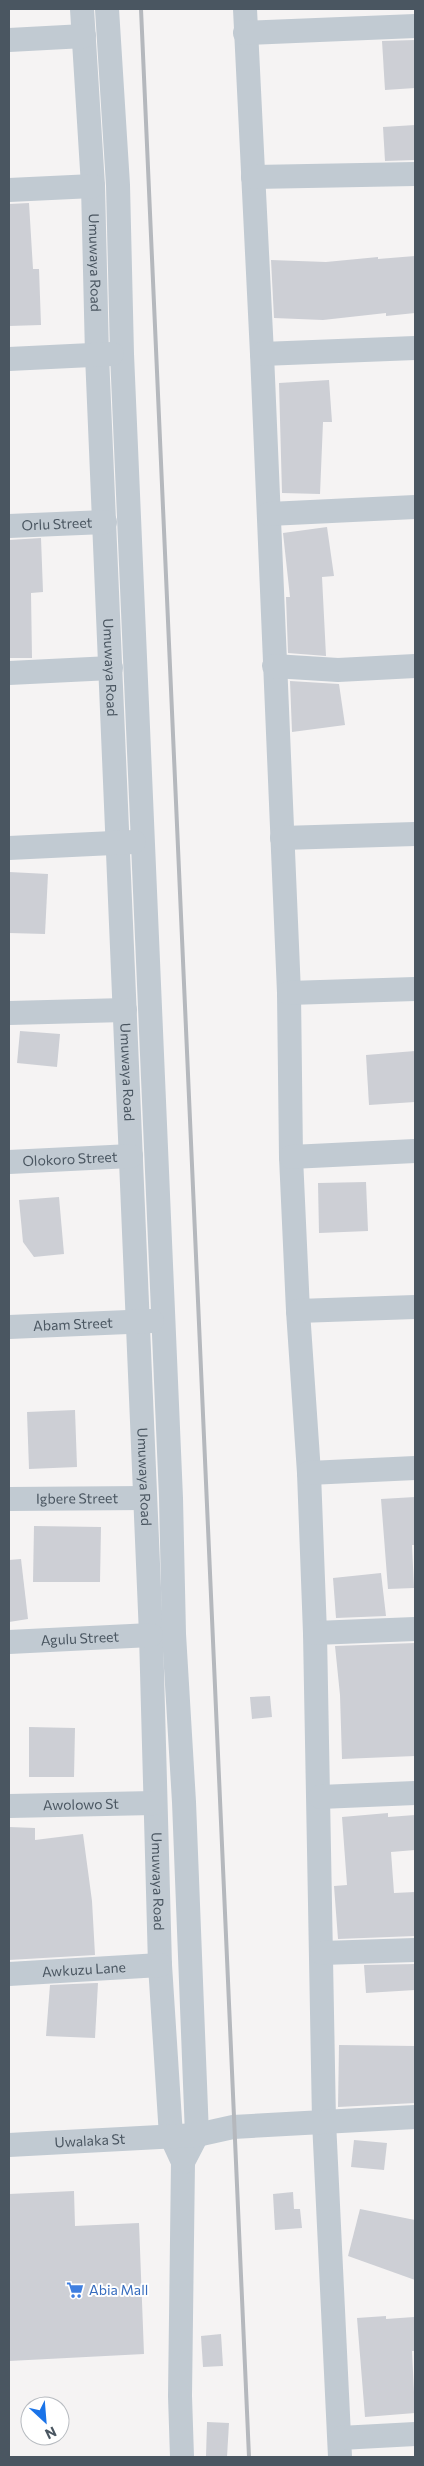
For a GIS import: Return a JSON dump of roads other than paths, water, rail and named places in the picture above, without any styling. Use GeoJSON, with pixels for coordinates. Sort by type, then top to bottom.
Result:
{"type":"FeatureCollection","features":[{"type":"Feature","properties":{"kind":"street","name":"Umuwaya Road"},"geometry":{"type":"LineString","coordinates":[[82,9],[93,186],[97,355],[151,1635],[154,1803],[160,1964],[171,2136]]}},
{"type":"Feature","properties":{"kind":"street","name":"Umuwaya Road"},"geometry":{"type":"LineString","coordinates":[[108,9],[118,184],[122,354],[164,1319],[174,1634],[186,1840],[197,2135]]}},
{"type":"Feature","properties":{"kind":"street"},"geometry":{"type":"LineString","coordinates":[[244,9],[262,354],[282,838],[288,994],[291,1157],[315,1633],[320,1797],[324,2121],[340,2447],[415,2434]]}},
{"type":"Feature","properties":{"kind":"street"},"geometry":{"type":"LineString","coordinates":[[245,33],[415,26]]}},
{"type":"Feature","properties":{"kind":"street"},"geometry":{"type":"LineString","coordinates":[[9,40],[84,36]]}},
{"type":"Feature","properties":{"kind":"street"},"geometry":{"type":"LineString","coordinates":[[253,177],[415,174]]}},
{"type":"Feature","properties":{"kind":"street"},"geometry":{"type":"LineString","coordinates":[[9,190],[93,186]]}},
{"type":"Feature","properties":{"kind":"street"},"geometry":{"type":"LineString","coordinates":[[262,354],[415,348]]}},
{"type":"Feature","properties":{"kind":"street"},"geometry":{"type":"LineString","coordinates":[[9,359],[122,354]]}},
{"type":"Feature","properties":{"kind":"street"},"geometry":{"type":"LineString","coordinates":[[268,514],[415,507]]}},
{"type":"Feature","properties":{"kind":"street","name":"Orlu Street"},"geometry":{"type":"LineString","coordinates":[[9,526],[105,522]]}},
{"type":"Feature","properties":{"kind":"street"},"geometry":{"type":"LineString","coordinates":[[274,666],[338,670],[415,666]]}},
{"type":"Feature","properties":{"kind":"street"},"geometry":{"type":"LineString","coordinates":[[9,673],[111,668]]}},
{"type":"Feature","properties":{"kind":"street"},"geometry":{"type":"LineString","coordinates":[[282,838],[415,834]]}},
{"type":"Feature","properties":{"kind":"street"},"geometry":{"type":"LineString","coordinates":[[9,848],[143,841]]}},
{"type":"Feature","properties":{"kind":"street"},"geometry":{"type":"LineString","coordinates":[[288,994],[415,988]]}},
{"type":"Feature","properties":{"kind":"street"},"geometry":{"type":"LineString","coordinates":[[9,1013],[125,1010]]}},
{"type":"Feature","properties":{"kind":"street"},"geometry":{"type":"LineString","coordinates":[[291,1157],[415,1151]]}},
{"type":"Feature","properties":{"kind":"street","name":"Olokoro Street"},"geometry":{"type":"LineString","coordinates":[[9,1162],[131,1156]]}},
{"type":"Feature","properties":{"kind":"street"},"geometry":{"type":"LineString","coordinates":[[298,1311],[415,1306]]}},
{"type":"Feature","properties":{"kind":"street","name":"Abam Street"},"geometry":{"type":"LineString","coordinates":[[9,1327],[138,1322],[164,1319]]}},
{"type":"Feature","properties":{"kind":"street"},"geometry":{"type":"LineString","coordinates":[[308,1473],[415,1468]]}},
{"type":"Feature","properties":{"kind":"street","name":"Igbere Street"},"geometry":{"type":"LineString","coordinates":[[9,1499],[145,1498]]}},
{"type":"Feature","properties":{"kind":"street"},"geometry":{"type":"LineString","coordinates":[[315,1633],[415,1629]]}},
{"type":"Feature","properties":{"kind":"street","name":"Agulu Street"},"geometry":{"type":"LineString","coordinates":[[9,1642],[151,1635]]}},
{"type":"Feature","properties":{"kind":"street"},"geometry":{"type":"LineString","coordinates":[[320,1797],[415,1793]]}},
{"type":"Feature","properties":{"kind":"street","name":"Awolowo St"},"geometry":{"type":"LineString","coordinates":[[9,1806],[154,1803]]}},
{"type":"Feature","properties":{"kind":"street"},"geometry":{"type":"LineString","coordinates":[[322,1953],[415,1950]]}},
{"type":"Feature","properties":{"kind":"street","name":"Awkuzu Lane"},"geometry":{"type":"LineString","coordinates":[[9,1974],[160,1964]]}},
{"type":"Feature","properties":{"kind":"street","name":"Uwalaka St"},"geometry":{"type":"LineString","coordinates":[[9,2145],[197,2135],[233,2127],[415,2116]]}},
{"type":"Feature","properties":{"kind":"street"},"geometry":{"type":"LineString","coordinates":[[183,2162],[197,2135]]}},
{"type":"Feature","properties":{"kind":"street"},"geometry":{"type":"LineString","coordinates":[[171,2136],[183,2162],[180,2396],[182,2457]]}},
{"type":"Feature","properties":{"kind":"railway"},"geometry":{"type":"LineString","coordinates":[[141,9],[249,2457]]}},
{"type":"Feature","properties":{"kind":"place","name":"Abia Mall"},"geometry":{"type":"Point","coordinates":[75,2290]}}]}
